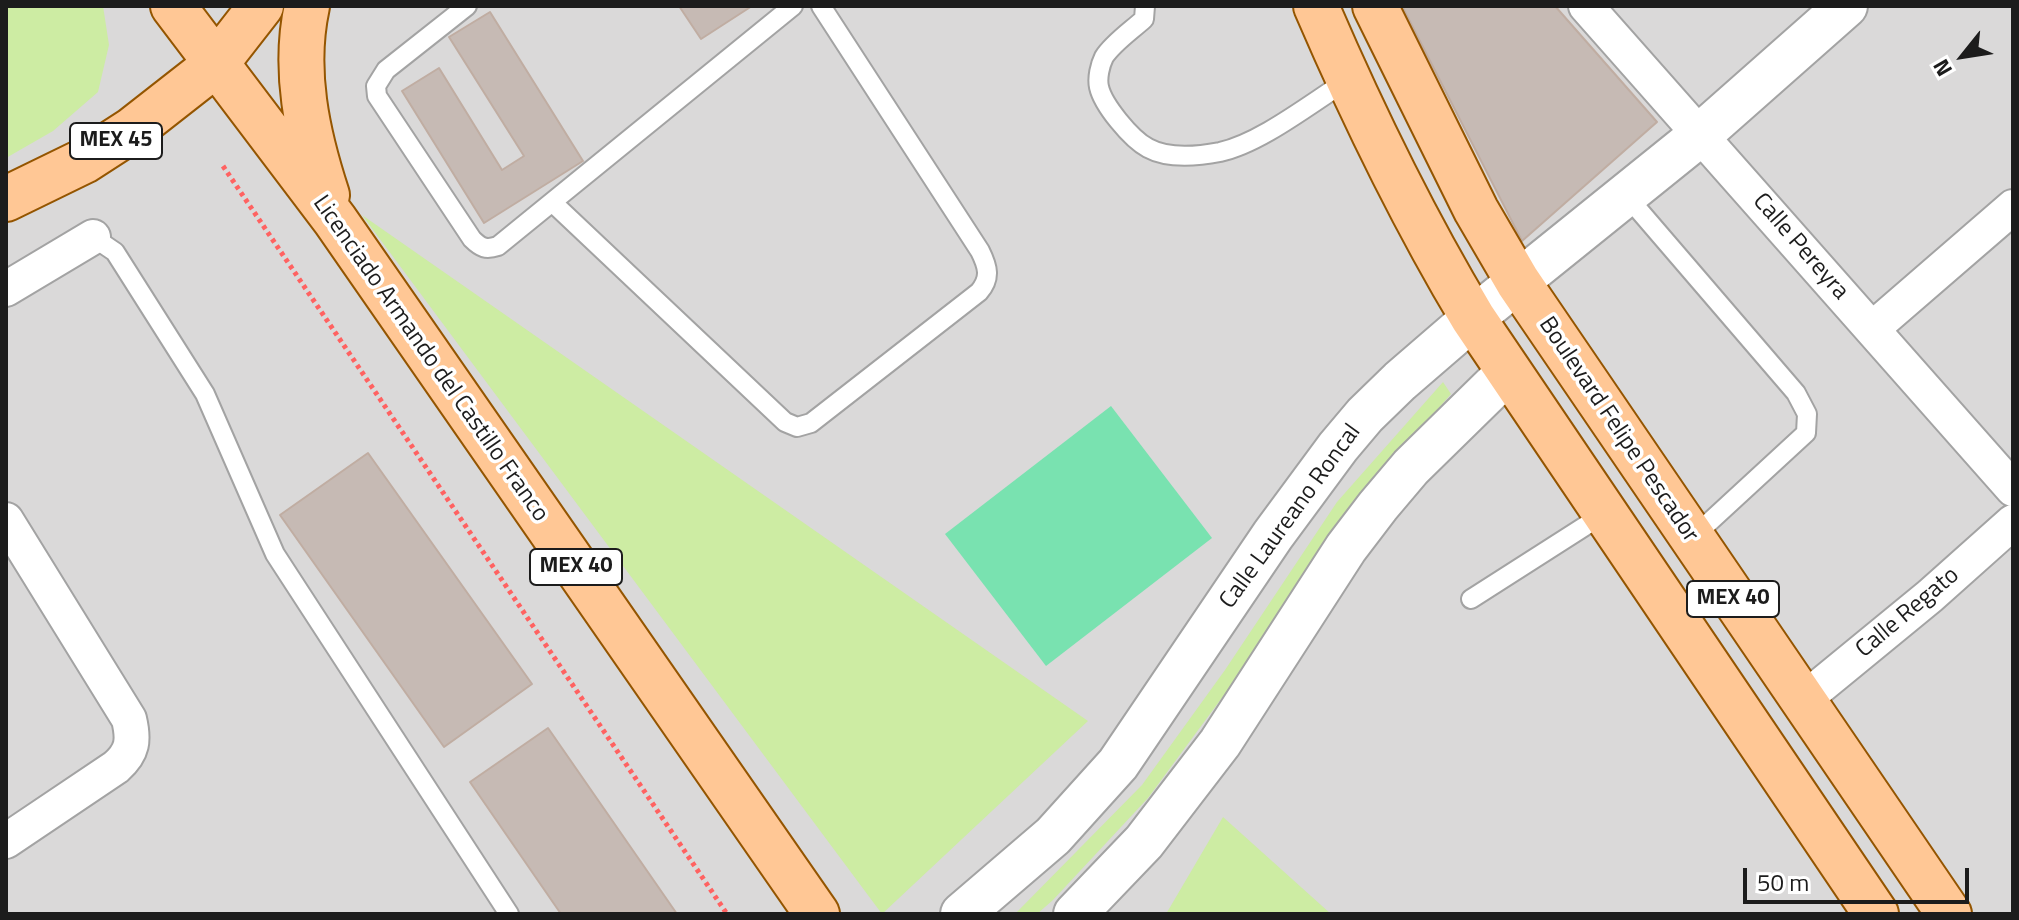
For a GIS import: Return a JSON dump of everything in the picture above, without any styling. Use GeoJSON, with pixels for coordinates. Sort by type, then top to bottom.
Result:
{"type":"FeatureCollection","features":[{"type":"Feature","properties":{"kind":"main road","name":"Licenciado Armando del Castillo Franco"},"geometry":{"type":"LineString","coordinates":[[173,6],[335,220],[817,914]]}},
{"type":"Feature","properties":{"kind":"main road","name":"MEX 45"},"geometry":{"type":"LineString","coordinates":[[6,199],[84,161],[132,130],[215,65],[261,6]]}},
{"type":"Feature","properties":{"kind":"main road"},"geometry":{"type":"LineString","coordinates":[[307,6],[301,60],[303,105],[315,159],[335,220]]}},
{"type":"Feature","properties":{"kind":"main road","name":"MEX 40"},"geometry":{"type":"LineString","coordinates":[[1316,6],[1416,220],[1473,318],[1876,914]]}},
{"type":"Feature","properties":{"kind":"main road","name":"Boulevard Felipe Pescador"},"geometry":{"type":"LineString","coordinates":[[1375,6],[1476,210],[1518,282],[1949,914]]}},
{"type":"Feature","properties":{"kind":"street","name":"Calle Pereyra"},"geometry":{"type":"LineString","coordinates":[[1586,6],[2013,489]]}},
{"type":"Feature","properties":{"kind":"street","name":"Calle Laureano Roncal"},"geometry":{"type":"LineString","coordinates":[[962,914],[1011,875],[1089,799],[1118,764],[1273,535],[1338,447],[1400,381],[1473,318],[1700,135],[1846,6]]}},
{"type":"Feature","properties":{"kind":"street"},"geometry":{"type":"LineString","coordinates":[[1872,329],[2013,207]]}},
{"type":"Feature","properties":{"kind":"street"},"geometry":{"type":"LineString","coordinates":[[6,289],[93,237]]}},
{"type":"Feature","properties":{"kind":"street"},"geometry":{"type":"LineString","coordinates":[[1075,914],[1144,842],[1220,743],[1346,548],[1378,506],[1411,467],[1509,371]]}},
{"type":"Feature","properties":{"kind":"street"},"geometry":{"type":"LineString","coordinates":[[6,520],[16,556],[129,719],[132,744],[127,757],[116,767],[6,841]]}},
{"type":"Feature","properties":{"kind":"street","name":"Calle Regato"},"geometry":{"type":"LineString","coordinates":[[1802,701],[1930,596],[2013,522]]}},
{"type":"Feature","properties":{"kind":"lane"},"geometry":{"type":"LineString","coordinates":[[467,6],[386,70],[376,86],[377,96],[481,248],[498,246],[793,6]]}},
{"type":"Feature","properties":{"kind":"lane"},"geometry":{"type":"LineString","coordinates":[[552,202],[785,422],[797,427],[811,423],[979,292],[988,277],[988,266],[980,251],[821,6]]}},
{"type":"Feature","properties":{"kind":"lane"},"geometry":{"type":"LineString","coordinates":[[1145,6],[1144,19],[1105,56],[1099,73],[1099,88],[1123,127],[1148,148],[1169,155],[1200,155],[1248,143],[1348,80]]}},
{"type":"Feature","properties":{"kind":"lane"},"geometry":{"type":"LineString","coordinates":[[1625,194],[1796,393],[1807,414],[1806,433],[1692,538]]}},
{"type":"Feature","properties":{"kind":"lane"},"geometry":{"type":"LineString","coordinates":[[93,237],[115,252],[205,394],[275,554],[509,914]]}},
{"type":"Feature","properties":{"kind":"lane"},"geometry":{"type":"LineString","coordinates":[[1471,599],[1604,514]]}},
{"type":"Feature","properties":{"kind":"path"},"geometry":{"type":"LineString","coordinates":[[223,166],[727,914]]}},
{"type":"Feature","properties":{"kind":"shaded area"},"geometry":{"type":"Polygon","coordinates":[[[6,6],[2013,6],[2013,914],[6,914],[6,6]]]}},
{"type":"Feature","properties":{"kind":"green space"},"geometry":{"type":"Polygon","coordinates":[[[6,6],[103,6],[109,45],[98,92],[53,131],[6,158],[6,6]]]}},
{"type":"Feature","properties":{"kind":"green space"},"geometry":{"type":"Polygon","coordinates":[[[362,215],[1088,721],[882,914],[362,215]]]}},
{"type":"Feature","properties":{"kind":"green space"},"geometry":{"type":"Polygon","coordinates":[[[1443,382],[1451,394],[1352,507],[1238,676],[1148,798],[1037,914],[1015,914],[1142,785],[1225,670],[1337,502],[1443,382]]]}},
{"type":"Feature","properties":{"kind":"green space"},"geometry":{"type":"Polygon","coordinates":[[[1111,406],[1212,538],[1046,666],[945,534],[1111,406]]]}},
{"type":"Feature","properties":{"kind":"green space"},"geometry":{"type":"Polygon","coordinates":[[[1223,817],[1331,914],[1166,914],[1223,817]]]}},
{"type":"Feature","properties":{"kind":"building"},"geometry":{"type":"Polygon","coordinates":[[[679,6],[752,6],[701,39],[679,6]]]}},
{"type":"Feature","properties":{"kind":"building"},"geometry":{"type":"Polygon","coordinates":[[[1402,6],[1555,6],[1657,122],[1522,241],[1402,6]]]}},
{"type":"Feature","properties":{"kind":"building"},"geometry":{"type":"Polygon","coordinates":[[[490,12],[583,161],[484,223],[402,91],[439,68],[502,170],[524,156],[449,37],[490,12]]]}},
{"type":"Feature","properties":{"kind":"building"},"geometry":{"type":"Polygon","coordinates":[[[368,453],[532,684],[444,747],[280,515],[368,453]]]}},
{"type":"Feature","properties":{"kind":"building"},"geometry":{"type":"Polygon","coordinates":[[[548,728],[677,914],[561,914],[470,782],[548,728]]]}}]}
